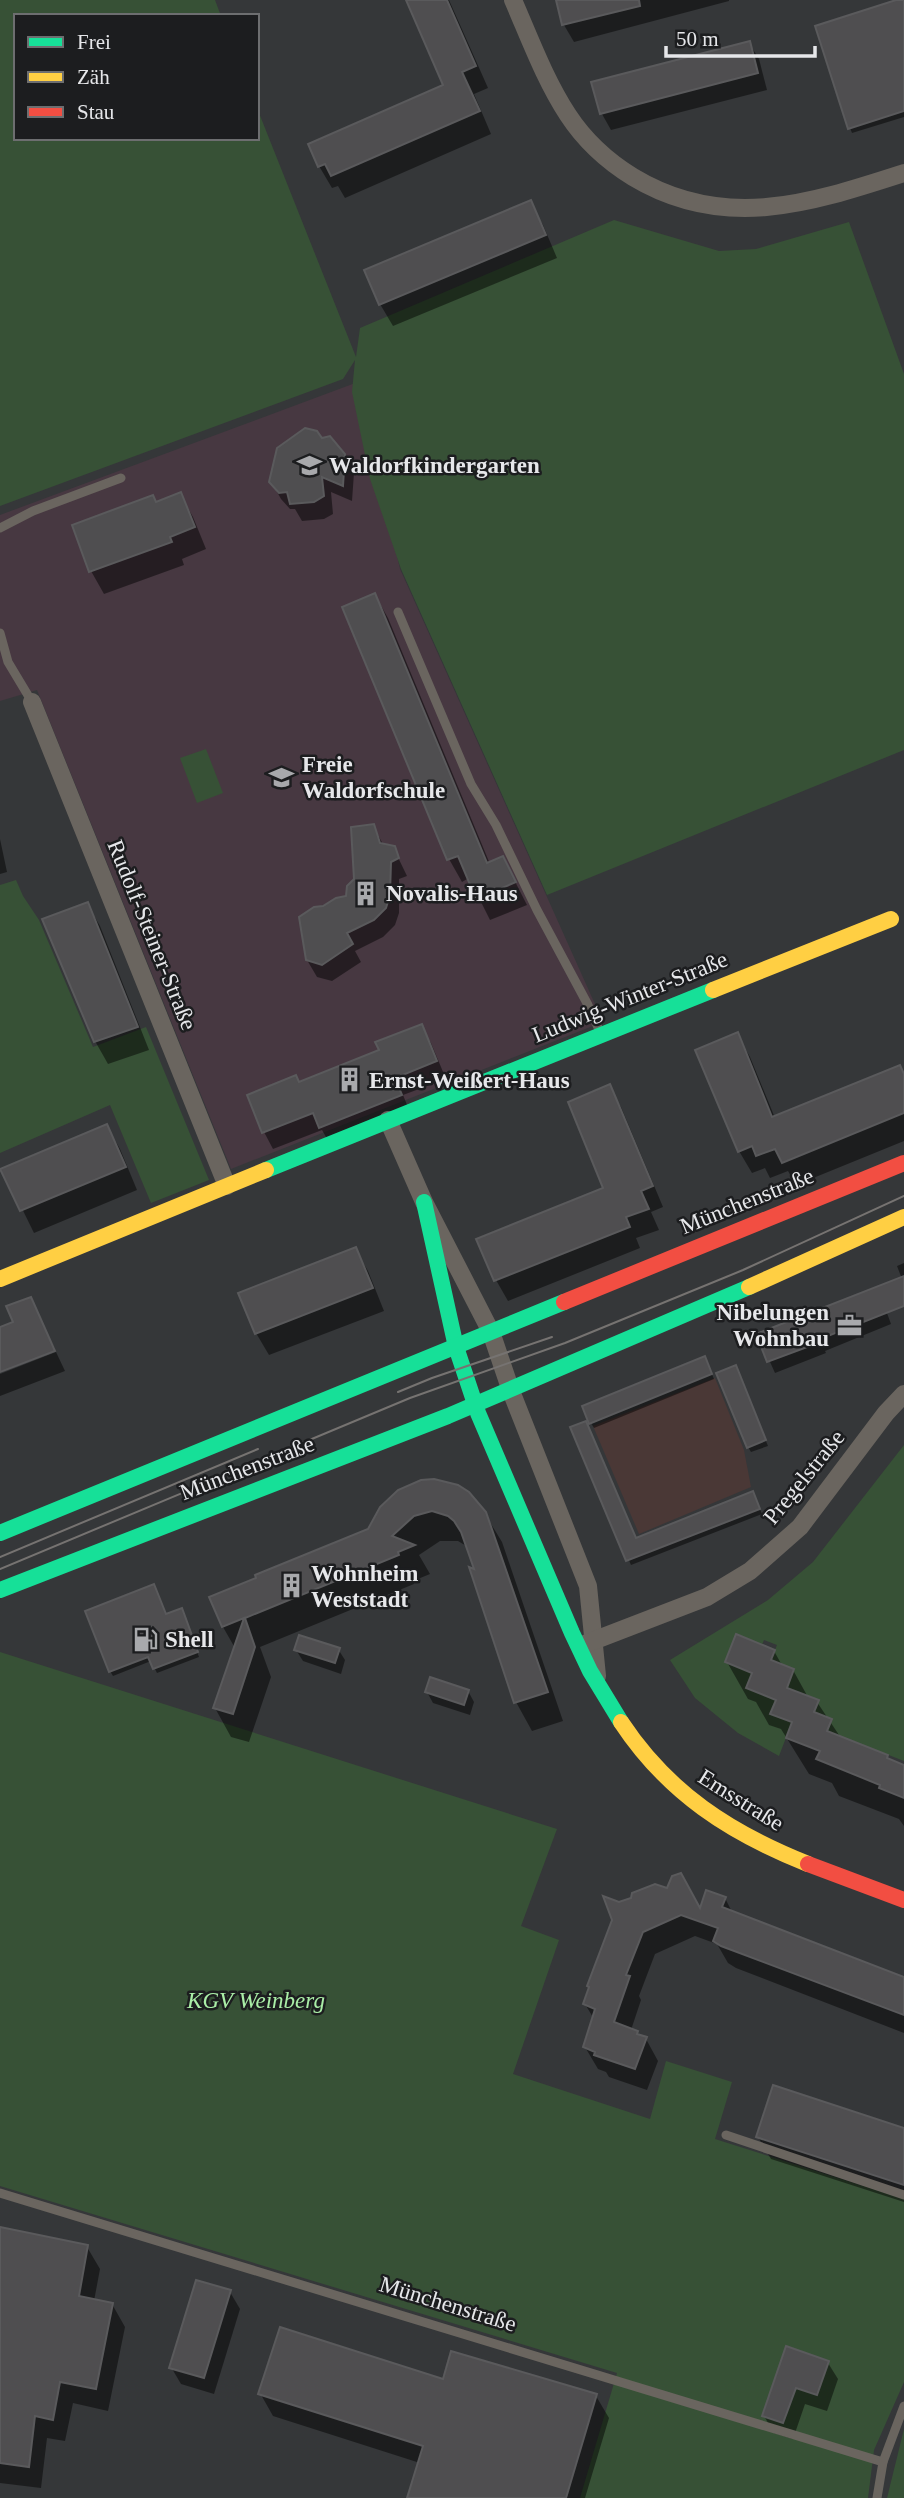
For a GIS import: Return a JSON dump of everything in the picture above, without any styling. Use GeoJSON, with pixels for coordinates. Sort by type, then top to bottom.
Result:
{"type":"FeatureCollection","features":[{"type":"Feature","properties":{"kind":"main road","name":"Ludwig-Winter-Straße"},"geometry":{"type":"LineString","coordinates":[[0,1279],[891,919]]}},
{"type":"Feature","properties":{"kind":"main road","name":"Münchenstraße"},"geometry":{"type":"LineString","coordinates":[[0,1533],[904,1163]]}},
{"type":"Feature","properties":{"kind":"main road"},"geometry":{"type":"LineString","coordinates":[[424,1202],[456,1346]]}},
{"type":"Feature","properties":{"kind":"main road","name":"Münchenstraße"},"geometry":{"type":"LineString","coordinates":[[0,1590],[510,1391],[785,1272],[904,1217]]}},
{"type":"Feature","properties":{"kind":"main road","name":"Emsstraße"},"geometry":{"type":"LineString","coordinates":[[456,1346],[474,1404],[586,1644]]}},
{"type":"Feature","properties":{"kind":"main road","name":"Emsstraße"},"geometry":{"type":"LineString","coordinates":[[597,1682],[610,1708],[645,1757],[675,1787],[704,1810],[734,1830],[774,1850],[904,1900]]}},
{"type":"Feature","properties":{"kind":"street"},"geometry":{"type":"LineString","coordinates":[[513,0],[556,94],[585,138],[623,171],[669,196],[721,208],[774,207],[809,201],[904,173]]}},
{"type":"Feature","properties":{"kind":"street","name":"Rudolf-Steiner-Straße"},"geometry":{"type":"LineString","coordinates":[[32,702],[227,1186]]}},
{"type":"Feature","properties":{"kind":"street"},"geometry":{"type":"LineString","coordinates":[[388,1120],[424,1202],[491,1332],[510,1391]]}},
{"type":"Feature","properties":{"kind":"street","name":"Emsstraße"},"geometry":{"type":"LineString","coordinates":[[510,1391],[588,1586],[586,1644],[597,1682]]}},
{"type":"Feature","properties":{"kind":"street","name":"Pregelstraße"},"geometry":{"type":"LineString","coordinates":[[586,1644],[707,1597],[733,1583],[758,1564],[800,1527],[886,1413],[904,1394]]}},
{"type":"Feature","properties":{"kind":"lane"},"geometry":{"type":"LineString","coordinates":[[0,528],[33,512],[121,478]]}},
{"type":"Feature","properties":{"kind":"lane"},"geometry":{"type":"LineString","coordinates":[[398,612],[471,784],[496,825],[537,910],[589,1004],[601,1035]]}},
{"type":"Feature","properties":{"kind":"lane"},"geometry":{"type":"LineString","coordinates":[[0,633],[8,662],[32,702]]}},
{"type":"Feature","properties":{"kind":"lane"},"geometry":{"type":"LineString","coordinates":[[726,2135],[904,2194]]}},
{"type":"Feature","properties":{"kind":"lane","name":"Münchenstraße"},"geometry":{"type":"LineString","coordinates":[[0,2193],[883,2462]]}},
{"type":"Feature","properties":{"kind":"lane"},"geometry":{"type":"LineString","coordinates":[[877,2498],[883,2462],[904,2406]]}},
{"type":"Feature","properties":{"kind":"shaded area","name":"Freie Waldorfschule"},"geometry":{"type":"Polygon","coordinates":[[[358,382],[400,569],[603,1022],[231,1169],[37,690],[0,701],[0,515],[358,382]]]}},
{"type":"Feature","properties":{"kind":"shaded area"},"geometry":{"type":"Polygon","coordinates":[[[715,1378],[744,1450],[751,1487],[639,1534],[593,1426],[715,1378]]]}},
{"type":"Feature","properties":{"kind":"green space"},"geometry":{"type":"Polygon","coordinates":[[[0,0],[215,0],[220,14],[14,14],[14,140],[259,140],[259,113],[356,357],[360,328],[614,220],[719,251],[756,249],[849,222],[904,374],[904,750],[547,895],[401,569],[370,479],[352,392],[355,360],[343,379],[0,506],[0,0]]]}},
{"type":"Feature","properties":{"kind":"green space"},"geometry":{"type":"Polygon","coordinates":[[[206,749],[223,793],[197,803],[180,758],[206,749]]]}},
{"type":"Feature","properties":{"kind":"green space"},"geometry":{"type":"Polygon","coordinates":[[[16,880],[39,920],[93,1047],[146,1027],[209,1180],[151,1203],[110,1105],[0,1153],[0,885],[16,880]]]}},
{"type":"Feature","properties":{"kind":"green space"},"geometry":{"type":"Polygon","coordinates":[[[904,1445],[904,1761],[827,1731],[832,1719],[814,1712],[818,1700],[786,1688],[794,1669],[771,1660],[777,1645],[764,1640],[762,1645],[736,1635],[725,1662],[752,1673],[746,1688],[776,1700],[771,1714],[792,1722],[779,1756],[738,1733],[695,1698],[670,1660],[768,1600],[813,1562],[904,1445]]]}},
{"type":"Feature","properties":{"kind":"green space","name":"KGV Weinberg"},"geometry":{"type":"Polygon","coordinates":[[[0,1652],[557,1829],[521,1926],[559,1940],[513,2074],[650,2119],[666,2061],[732,2082],[715,2139],[904,2199],[904,2382],[874,2450],[868,2498],[580,2498],[617,2373],[0,2186],[0,1652]]]}},
{"type":"Feature","properties":{"kind":"green space"},"geometry":{"type":"Polygon","coordinates":[[[904,2429],[904,2498],[887,2498],[904,2429]]]}},
{"type":"Feature","properties":{"kind":"building"},"geometry":{"type":"Polygon","coordinates":[[[406,0],[447,0],[476,66],[462,72],[480,111],[331,176],[325,164],[318,167],[308,144],[443,85],[406,0]]]}},
{"type":"Feature","properties":{"kind":"building"},"geometry":{"type":"Polygon","coordinates":[[[556,0],[639,0],[640,6],[562,25],[556,0]]]}},
{"type":"Feature","properties":{"kind":"building"},"geometry":{"type":"Polygon","coordinates":[[[896,0],[904,0],[904,111],[848,129],[815,26],[896,0]]]}},
{"type":"Feature","properties":{"kind":"building"},"geometry":{"type":"Polygon","coordinates":[[[750,41],[758,73],[600,114],[591,82],[750,41]]]}},
{"type":"Feature","properties":{"kind":"building"},"geometry":{"type":"Polygon","coordinates":[[[531,200],[546,235],[379,305],[364,270],[531,200]]]}},
{"type":"Feature","properties":{"kind":"building","name":"Waldorfkindergarten"},"geometry":{"type":"Polygon","coordinates":[[[305,428],[317,431],[322,438],[330,436],[345,454],[343,486],[322,477],[324,496],[314,502],[290,504],[287,492],[279,493],[269,482],[277,448],[305,428]]]}},
{"type":"Feature","properties":{"kind":"building"},"geometry":{"type":"Polygon","coordinates":[[[181,492],[195,527],[170,537],[172,542],[89,572],[72,525],[153,495],[156,502],[181,492]]]}},
{"type":"Feature","properties":{"kind":"building"},"geometry":{"type":"Polygon","coordinates":[[[375,593],[487,863],[503,856],[516,882],[476,899],[458,856],[447,860],[342,607],[375,593]]]}},
{"type":"Feature","properties":{"kind":"building","name":"Novalis-Haus"},"geometry":{"type":"Polygon","coordinates":[[[374,824],[380,843],[395,846],[399,858],[391,862],[390,895],[386,908],[374,920],[347,933],[353,944],[322,965],[306,960],[299,917],[314,907],[346,896],[347,886],[354,879],[351,827],[374,824]]]}},
{"type":"Feature","properties":{"kind":"building"},"geometry":{"type":"Polygon","coordinates":[[[88,902],[138,1027],[94,1042],[42,919],[88,902]]]}},
{"type":"Feature","properties":{"kind":"building","name":"Ernst-Weißert-Haus"},"geometry":{"type":"Polygon","coordinates":[[[422,1024],[437,1061],[395,1078],[402,1095],[319,1128],[313,1113],[262,1133],[247,1095],[296,1075],[299,1082],[379,1050],[375,1042],[422,1024]]]}},
{"type":"Feature","properties":{"kind":"building"},"geometry":{"type":"Polygon","coordinates":[[[738,1032],[772,1117],[900,1065],[904,1074],[904,1113],[782,1163],[775,1149],[756,1156],[752,1146],[738,1152],[695,1050],[738,1032]]]}},
{"type":"Feature","properties":{"kind":"building"},"geometry":{"type":"Polygon","coordinates":[[[610,1084],[653,1186],[641,1191],[649,1209],[626,1217],[630,1227],[494,1281],[476,1239],[603,1188],[568,1102],[610,1084]]]}},
{"type":"Feature","properties":{"kind":"building"},"geometry":{"type":"Polygon","coordinates":[[[107,1124],[126,1167],[20,1211],[0,1169],[107,1124]]]}},
{"type":"Feature","properties":{"kind":"building"},"geometry":{"type":"Polygon","coordinates":[[[356,1247],[373,1288],[255,1334],[238,1293],[356,1247]]]}},
{"type":"Feature","properties":{"kind":"building"},"geometry":{"type":"Polygon","coordinates":[[[904,1276],[904,1306],[767,1362],[756,1334],[904,1276]]]}},
{"type":"Feature","properties":{"kind":"building"},"geometry":{"type":"Polygon","coordinates":[[[31,1297],[55,1351],[0,1372],[0,1327],[13,1322],[6,1306],[31,1297]]]}},
{"type":"Feature","properties":{"kind":"building"},"geometry":{"type":"Polygon","coordinates":[[[705,1356],[712,1374],[589,1424],[582,1406],[705,1356]]]}},
{"type":"Feature","properties":{"kind":"building"},"geometry":{"type":"Polygon","coordinates":[[[736,1365],[766,1440],[747,1448],[716,1373],[736,1365]]]}},
{"type":"Feature","properties":{"kind":"building"},"geometry":{"type":"Polygon","coordinates":[[[586,1421],[636,1538],[753,1491],[760,1509],[626,1561],[570,1427],[586,1421]]]}},
{"type":"Feature","properties":{"kind":"building","name":"Wohnheim Weststadt"},"geometry":{"type":"Polygon","coordinates":[[[434,1479],[458,1485],[469,1492],[486,1512],[548,1692],[514,1703],[469,1567],[474,1569],[461,1532],[448,1516],[432,1511],[414,1516],[392,1536],[415,1545],[398,1552],[399,1555],[245,1618],[255,1647],[233,1714],[213,1708],[244,1618],[222,1627],[209,1597],[256,1578],[255,1575],[368,1529],[380,1507],[398,1490],[421,1480],[434,1479]]]}},
{"type":"Feature","properties":{"kind":"building","name":"Shell"},"geometry":{"type":"Polygon","coordinates":[[[154,1584],[166,1614],[182,1608],[198,1652],[153,1669],[148,1657],[109,1672],[85,1611],[154,1584]]]}},
{"type":"Feature","properties":{"kind":"building"},"geometry":{"type":"Polygon","coordinates":[[[736,1634],[775,1650],[771,1660],[794,1669],[787,1688],[819,1700],[814,1712],[832,1719],[827,1731],[888,1755],[887,1758],[904,1765],[904,1798],[879,1788],[880,1785],[816,1759],[820,1751],[786,1738],[792,1722],[770,1714],[776,1700],[746,1688],[752,1673],[725,1662],[736,1634]]]}},
{"type":"Feature","properties":{"kind":"building"},"geometry":{"type":"Polygon","coordinates":[[[299,1635],[340,1648],[335,1663],[294,1650],[299,1635]]]}},
{"type":"Feature","properties":{"kind":"building"},"geometry":{"type":"Polygon","coordinates":[[[430,1677],[469,1690],[464,1705],[425,1692],[430,1677]]]}},
{"type":"Feature","properties":{"kind":"building"},"geometry":{"type":"Polygon","coordinates":[[[681,1873],[700,1908],[706,1890],[726,1897],[722,1907],[904,1977],[904,2015],[721,1946],[713,1941],[718,1928],[681,1915],[643,1932],[626,1975],[630,1976],[614,2022],[647,2037],[635,2069],[594,2055],[595,2052],[583,2047],[595,2009],[583,2004],[612,1920],[603,1896],[619,1902],[631,1898],[632,1893],[655,1884],[667,1888],[672,1876],[681,1873]]]}},
{"type":"Feature","properties":{"kind":"building"},"geometry":{"type":"Polygon","coordinates":[[[773,2085],[904,2128],[904,2185],[756,2137],[773,2085]]]}},
{"type":"Feature","properties":{"kind":"building"},"geometry":{"type":"Polygon","coordinates":[[[0,2227],[88,2245],[79,2296],[113,2303],[96,2389],[60,2382],[53,2420],[35,2416],[29,2467],[0,2463],[0,2227]]]}},
{"type":"Feature","properties":{"kind":"building"},"geometry":{"type":"Polygon","coordinates":[[[196,2280],[231,2290],[204,2378],[169,2368],[196,2280]]]}},
{"type":"Feature","properties":{"kind":"building"},"geometry":{"type":"Polygon","coordinates":[[[280,2327],[443,2379],[451,2351],[597,2394],[566,2498],[407,2498],[423,2446],[258,2394],[280,2327]]]}},
{"type":"Feature","properties":{"kind":"building"},"geometry":{"type":"Polygon","coordinates":[[[786,2346],[829,2361],[817,2395],[796,2388],[783,2423],[762,2416],[786,2346]]]}},
{"type":"Feature","properties":{"kind":"tram line"},"geometry":{"type":"LineString","coordinates":[[0,1569],[410,1398],[565,1343],[743,1270],[904,1196]]}},
{"type":"Feature","properties":{"kind":"tram line"},"geometry":{"type":"LineString","coordinates":[[398,1392],[552,1337]]}},
{"type":"Feature","properties":{"kind":"tram line"},"geometry":{"type":"LineString","coordinates":[[0,1557],[258,1449]]}},
{"type":"Feature","properties":{"kind":"traffic: fast"},"geometry":{"type":"LineString","coordinates":[[266,1170],[713,990]]}},
{"type":"Feature","properties":{"kind":"traffic: fast"},"geometry":{"type":"LineString","coordinates":[[424,1202],[456,1347],[478,1413],[572,1633],[590,1671],[621,1722]]}},
{"type":"Feature","properties":{"kind":"traffic: fast"},"geometry":{"type":"LineString","coordinates":[[0,1590],[448,1416],[749,1287]]}},
{"type":"Feature","properties":{"kind":"traffic: fast"},"geometry":{"type":"LineString","coordinates":[[0,1533],[564,1302]]}},
{"type":"Feature","properties":{"kind":"traffic: slow"},"geometry":{"type":"LineString","coordinates":[[713,990],[891,919]]}},
{"type":"Feature","properties":{"kind":"traffic: slow"},"geometry":{"type":"LineString","coordinates":[[0,1279],[266,1170]]}},
{"type":"Feature","properties":{"kind":"traffic: slow"},"geometry":{"type":"LineString","coordinates":[[749,1287],[904,1217]]}},
{"type":"Feature","properties":{"kind":"traffic: slow"},"geometry":{"type":"LineString","coordinates":[[621,1722],[659,1770],[703,1808],[752,1839],[808,1864]]}},
{"type":"Feature","properties":{"kind":"traffic: jam"},"geometry":{"type":"LineString","coordinates":[[564,1302],[904,1163]]}},
{"type":"Feature","properties":{"kind":"traffic: jam"},"geometry":{"type":"LineString","coordinates":[[808,1864],[904,1900]]}},
{"type":"Feature","properties":{"kind":"place","name":"Waldorfkindergarten"},"geometry":{"type":"Point","coordinates":[309,465]}},
{"type":"Feature","properties":{"kind":"place","name":"Freie Waldorfschule"},"geometry":{"type":"Point","coordinates":[282,777]}},
{"type":"Feature","properties":{"kind":"place","name":"Novalis-Haus"},"geometry":{"type":"Point","coordinates":[366,893]}},
{"type":"Feature","properties":{"kind":"place","name":"Ernst-Weißert-Haus"},"geometry":{"type":"Point","coordinates":[349,1080]}},
{"type":"Feature","properties":{"kind":"place","name":"Nibelungen Wohnbau"},"geometry":{"type":"Point","coordinates":[849,1325]}},
{"type":"Feature","properties":{"kind":"place","name":"Wohnheim Weststadt"},"geometry":{"type":"Point","coordinates":[291,1586]}},
{"type":"Feature","properties":{"kind":"place","name":"Shell"},"geometry":{"type":"Point","coordinates":[145,1639]}}]}
